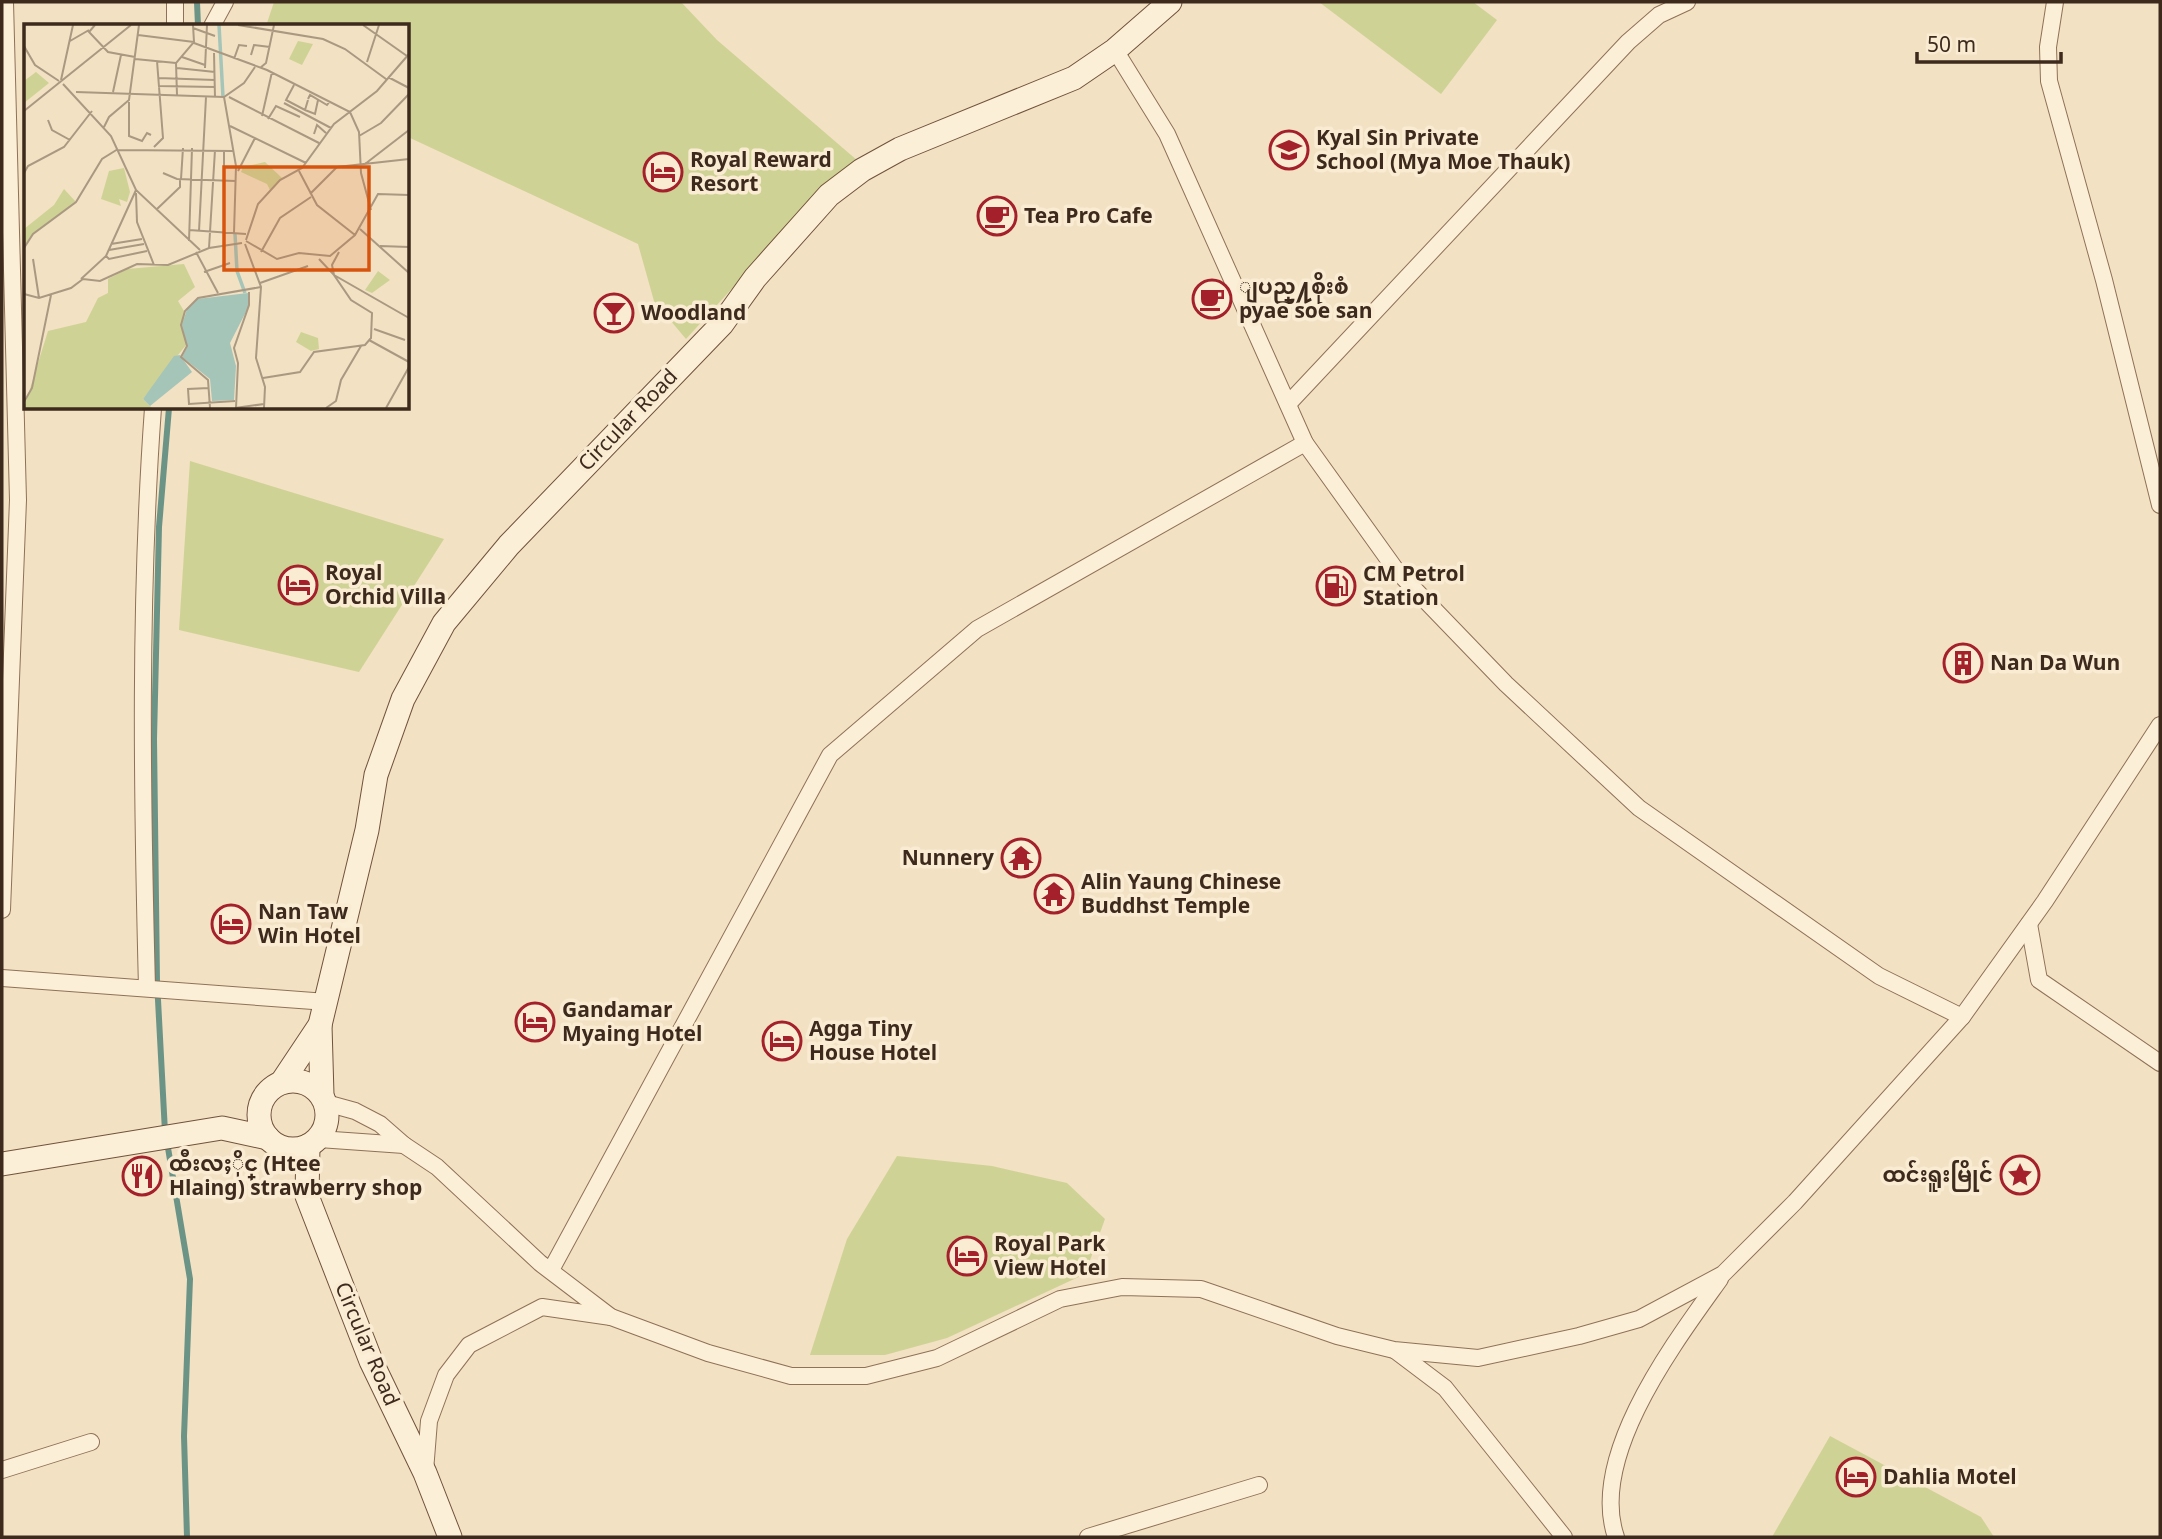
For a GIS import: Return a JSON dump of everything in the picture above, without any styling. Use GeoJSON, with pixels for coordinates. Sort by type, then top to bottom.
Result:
{"type":"FeatureCollection","features":[{"type":"Feature","properties":{"kind":"street"},"geometry":{"type":"LineString","coordinates":[[2,910],[18,500],[13,196],[5,2]]}},
{"type":"Feature","properties":{"kind":"street"},"geometry":{"type":"LineString","coordinates":[[175,2],[175,24]]}},
{"type":"Feature","properties":{"kind":"street"},"geometry":{"type":"LineString","coordinates":[[213,24],[225,2]]}},
{"type":"Feature","properties":{"kind":"street","name":"Circular Road"},"geometry":{"type":"LineString","coordinates":[[320,1025],[367,830],[376,775],[403,699],[444,623],[509,545],[722,324],[755,278],[829,195],[862,170],[900,149],[1074,78],[1115,50],[1170,2]]}},
{"type":"Feature","properties":{"kind":"street"},"geometry":{"type":"LineString","coordinates":[[1288,404],[1628,42],[1659,15],[1687,2]]}},
{"type":"Feature","properties":{"kind":"street"},"geometry":{"type":"LineString","coordinates":[[2056,3],[2048,47],[2049,81],[2104,280],[2160,505]]}},
{"type":"Feature","properties":{"kind":"street"},"geometry":{"type":"LineString","coordinates":[[1115,50],[1167,134],[1306,443],[1395,570],[1506,684],[1639,808],[1879,976],[1962,1017]]}},
{"type":"Feature","properties":{"kind":"street"},"geometry":{"type":"LineString","coordinates":[[148,988],[142,720],[144,530],[153,410]]}},
{"type":"Feature","properties":{"kind":"street"},"geometry":{"type":"LineString","coordinates":[[551,1270],[830,755],[977,629],[1306,443]]}},
{"type":"Feature","properties":{"kind":"street"},"geometry":{"type":"LineString","coordinates":[[1616,1537],[1611,1522],[1616,1460],[1637,1408],[1663,1360],[1723,1274],[1795,1202],[1962,1017],[2029,925],[2160,725]]}},
{"type":"Feature","properties":{"kind":"street"},"geometry":{"type":"LineString","coordinates":[[2029,925],[2039,980],[2160,1063]]}},
{"type":"Feature","properties":{"kind":"street"},"geometry":{"type":"LineString","coordinates":[[2,978],[327,1002]]}},
{"type":"Feature","properties":{"kind":"street"},"geometry":{"type":"LineString","coordinates":[[222,1128],[261,1102],[266,1094],[282,1082],[320,1025]]}},
{"type":"Feature","properties":{"kind":"street"},"geometry":{"type":"LineString","coordinates":[[314,1142],[326,1128],[320,1025]]}},
{"type":"Feature","properties":{"kind":"street"},"geometry":{"type":"LineString","coordinates":[[282,1082],[304,1082],[324,1099],[380,1124],[404,1145],[437,1167],[551,1270],[611,1317]]}},
{"type":"Feature","properties":{"kind":"street"},"geometry":{"type":"LineString","coordinates":[[261,1102],[259,1121],[307,1196]]}},
{"type":"Feature","properties":{"kind":"street"},"geometry":{"type":"LineString","coordinates":[[2,1164],[222,1128],[270,1140],[284,1148],[314,1142],[404,1145]]}},
{"type":"Feature","properties":{"kind":"street","name":"Circular Road"},"geometry":{"type":"LineString","coordinates":[[314,1142],[307,1196],[371,1362],[425,1473],[450,1537]]}},
{"type":"Feature","properties":{"kind":"street"},"geometry":{"type":"LineString","coordinates":[[425,1473],[429,1421],[446,1375],[469,1345],[542,1307],[611,1317],[708,1353],[791,1376],[866,1376],[937,1358],[1060,1299],[1122,1287],[1202,1289],[1337,1336],[1394,1350],[1478,1358],[1579,1336],[1639,1319],[1723,1274]]}},
{"type":"Feature","properties":{"kind":"street"},"geometry":{"type":"LineString","coordinates":[[1394,1350],[1445,1388],[1564,1537]]}},
{"type":"Feature","properties":{"kind":"street"},"geometry":{"type":"LineString","coordinates":[[2,1470],[91,1442]]}},
{"type":"Feature","properties":{"kind":"street"},"geometry":{"type":"LineString","coordinates":[[1088,1537],[1259,1485]]}},
{"type":"Feature","properties":{"kind":"green space","name":"Royal Reward Resort"},"geometry":{"type":"Polygon","coordinates":[[[274,2],[681,2],[717,40],[858,161],[828,183],[686,339],[654,301],[638,244],[410,138],[410,24],[267,24],[274,2]]]}},
{"type":"Feature","properties":{"kind":"green space"},"geometry":{"type":"Polygon","coordinates":[[[1319,2],[1473,2],[1497,20],[1441,94],[1319,2]]]}},
{"type":"Feature","properties":{"kind":"green space","name":"Royal Orchid Villa"},"geometry":{"type":"Polygon","coordinates":[[[190,461],[444,539],[359,672],[179,630],[190,461]]]}},
{"type":"Feature","properties":{"kind":"green space","name":"Royal Park View Hotel"},"geometry":{"type":"Polygon","coordinates":[[[897,1156],[992,1166],[1067,1183],[1105,1219],[1085,1274],[947,1338],[885,1355],[810,1355],[847,1239],[897,1156]]]}},
{"type":"Feature","properties":{"kind":"green space","name":"Dahlia Motel"},"geometry":{"type":"Polygon","coordinates":[[[1830,1436],[1981,1517],[1994,1537],[1772,1537],[1830,1436]]]}},
{"type":"Feature","properties":{"kind":"waterway"},"geometry":{"type":"LineString","coordinates":[[197,2],[198,24]]}},
{"type":"Feature","properties":{"kind":"waterway"},"geometry":{"type":"LineString","coordinates":[[165,1132],[157,981],[154,739],[159,527],[169,410]]}},
{"type":"Feature","properties":{"kind":"waterway"},"geometry":{"type":"LineString","coordinates":[[167,1142],[190,1279],[184,1436],[187,1537]]}},
{"type":"Feature","properties":{"kind":"place","name":"Kyal Sin Private School (Mya Moe Thauk)"},"geometry":{"type":"Point","coordinates":[1289,150]}},
{"type":"Feature","properties":{"kind":"place","name":"Royal Reward Resort"},"geometry":{"type":"Point","coordinates":[663,172]}},
{"type":"Feature","properties":{"kind":"place","name":"Tea Pro Cafe"},"geometry":{"type":"Point","coordinates":[997,216]}},
{"type":"Feature","properties":{"kind":"place","name":"ျပည္႔စိုးစံ pyae soe san"},"geometry":{"type":"Point","coordinates":[1212,299]}},
{"type":"Feature","properties":{"kind":"place","name":"Woodland"},"geometry":{"type":"Point","coordinates":[614,313]}},
{"type":"Feature","properties":{"kind":"place","name":"Royal Orchid Villa"},"geometry":{"type":"Point","coordinates":[298,585]}},
{"type":"Feature","properties":{"kind":"place","name":"CM Petrol Station"},"geometry":{"type":"Point","coordinates":[1336,586]}},
{"type":"Feature","properties":{"kind":"place","name":"Nan Da Wun"},"geometry":{"type":"Point","coordinates":[1963,663]}},
{"type":"Feature","properties":{"kind":"place","name":"Nunnery"},"geometry":{"type":"Point","coordinates":[1021,858]}},
{"type":"Feature","properties":{"kind":"place","name":"Alin Yaung Chinese Buddhst Temple"},"geometry":{"type":"Point","coordinates":[1054,894]}},
{"type":"Feature","properties":{"kind":"place","name":"Nan Taw Win Hotel"},"geometry":{"type":"Point","coordinates":[231,924]}},
{"type":"Feature","properties":{"kind":"place","name":"Gandamar Myaing Hotel"},"geometry":{"type":"Point","coordinates":[535,1022]}},
{"type":"Feature","properties":{"kind":"place","name":"Agga Tiny House Hotel"},"geometry":{"type":"Point","coordinates":[782,1041]}},
{"type":"Feature","properties":{"kind":"place","name":"ထင်းရူးမြိုင်"},"geometry":{"type":"Point","coordinates":[2020,1175]}},
{"type":"Feature","properties":{"kind":"place","name":"ထီးလႈိုင္ (Htee Hlaing) strawberry shop"},"geometry":{"type":"Point","coordinates":[142,1176]}},
{"type":"Feature","properties":{"kind":"place","name":"Royal Park View Hotel"},"geometry":{"type":"Point","coordinates":[967,1256]}},
{"type":"Feature","properties":{"kind":"place","name":"Dahlia Motel"},"geometry":{"type":"Point","coordinates":[1856,1477]}}]}
